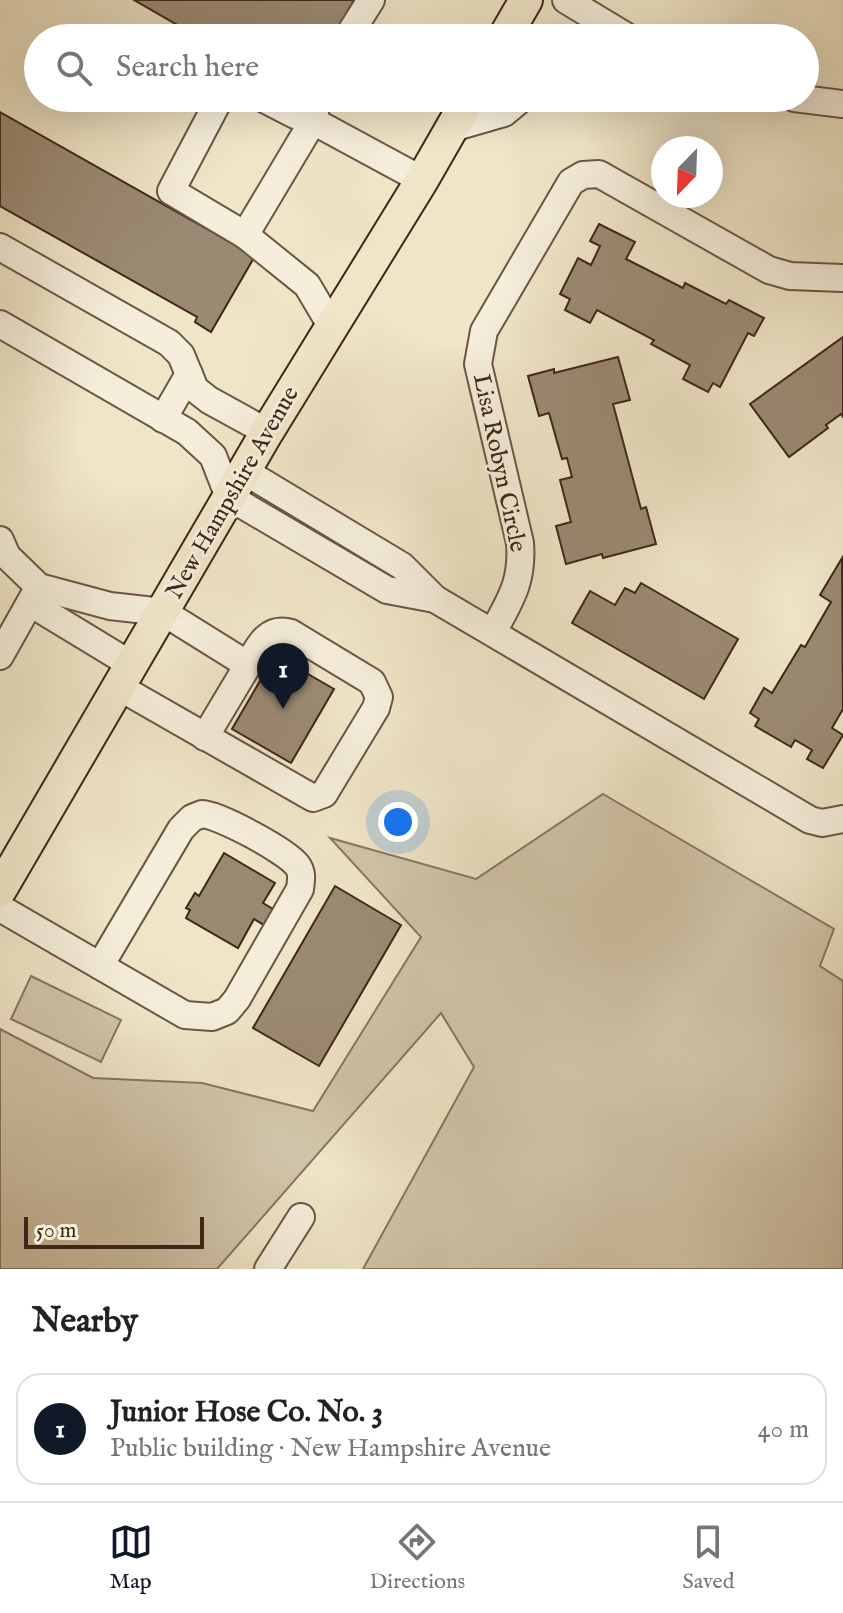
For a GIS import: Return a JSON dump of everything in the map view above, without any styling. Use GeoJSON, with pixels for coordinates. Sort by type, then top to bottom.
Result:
{"type":"FeatureCollection","features":[{"type":"Feature","properties":{"kind":"main road"},"geometry":{"type":"LineString","coordinates":[[512,24],[526,0]]}},
{"type":"Feature","properties":{"kind":"main road","name":"New Hampshire Avenue"},"geometry":{"type":"LineString","coordinates":[[0,890],[267,432],[461,112]]}},
{"type":"Feature","properties":{"kind":"street"},"geometry":{"type":"LineString","coordinates":[[356,24],[371,0]]}},
{"type":"Feature","properties":{"kind":"street"},"geometry":{"type":"LineString","coordinates":[[566,0],[606,24]]}},
{"type":"Feature","properties":{"kind":"street"},"geometry":{"type":"LineString","coordinates":[[819,101],[843,104]]}},
{"type":"Feature","properties":{"kind":"street"},"geometry":{"type":"LineString","coordinates":[[213,112],[171,191],[245,235],[310,288],[332,327]]}},
{"type":"Feature","properties":{"kind":"street"},"geometry":{"type":"LineString","coordinates":[[245,235],[314,112]]}},
{"type":"Feature","properties":{"kind":"street"},"geometry":{"type":"LineString","coordinates":[[320,112],[422,180]]}},
{"type":"Feature","properties":{"kind":"street"},"geometry":{"type":"LineString","coordinates":[[452,128],[505,112]]}},
{"type":"Feature","properties":{"kind":"street","name":"Lisa Robyn Circle"},"geometry":{"type":"LineString","coordinates":[[493,632],[516,591],[521,551],[478,364],[484,331],[571,182],[583,175],[599,174],[769,270],[790,276],[843,278]]}},
{"type":"Feature","properties":{"kind":"street"},"geometry":{"type":"LineString","coordinates":[[0,247],[169,343],[181,355],[195,389],[267,432]]}},
{"type":"Feature","properties":{"kind":"street"},"geometry":{"type":"LineString","coordinates":[[0,324],[207,448],[237,484],[402,566],[435,599],[810,820],[822,823],[843,819]]}},
{"type":"Feature","properties":{"kind":"street"},"geometry":{"type":"LineString","coordinates":[[163,419],[189,374]]}},
{"type":"Feature","properties":{"kind":"street"},"geometry":{"type":"LineString","coordinates":[[0,540],[7,556],[35,595],[125,676],[205,737],[313,798],[324,794],[378,702],[378,691],[372,682],[291,633],[279,631],[259,644],[205,737]]}},
{"type":"Feature","properties":{"kind":"street"},"geometry":{"type":"LineString","coordinates":[[35,595],[163,612],[248,665]]}},
{"type":"Feature","properties":{"kind":"street"},"geometry":{"type":"LineString","coordinates":[[0,656],[35,595]]}},
{"type":"Feature","properties":{"kind":"street"},"geometry":{"type":"LineString","coordinates":[[0,908],[100,966],[185,1015],[212,1017],[227,1011],[237,999],[300,889],[302,873],[295,862],[227,821],[211,814],[192,818],[181,829],[100,966]]}},
{"type":"Feature","properties":{"kind":"street"},"geometry":{"type":"LineString","coordinates":[[268,1269],[301,1217]]}},
{"type":"Feature","properties":{"kind":"shaded area"},"geometry":{"type":"Polygon","coordinates":[[[603,794],[834,929],[820,966],[843,981],[843,1269],[363,1269],[474,1067],[441,1013],[217,1269],[0,1269],[0,1029],[93,1078],[202,1083],[313,1111],[421,937],[330,838],[476,879],[603,794]]]}},
{"type":"Feature","properties":{"kind":"shaded area"},"geometry":{"type":"Polygon","coordinates":[[[31,976],[121,1020],[101,1062],[11,1019],[31,976]]]}},
{"type":"Feature","properties":{"kind":"building"},"geometry":{"type":"Polygon","coordinates":[[[134,0],[354,0],[340,24],[176,24],[134,0]]]}},
{"type":"Feature","properties":{"kind":"building"},"geometry":{"type":"Polygon","coordinates":[[[0,112],[255,256],[211,332],[195,322],[197,317],[0,206],[0,112]]]}},
{"type":"Feature","properties":{"kind":"building"},"geometry":{"type":"Polygon","coordinates":[[[599,224],[635,242],[626,259],[683,288],[685,283],[726,304],[729,300],[764,318],[754,336],[748,333],[720,387],[713,383],[708,392],[683,379],[690,365],[651,344],[654,340],[597,310],[590,323],[565,310],[570,299],[560,294],[578,258],[591,265],[600,246],[590,241],[599,224]]]}},
{"type":"Feature","properties":{"kind":"building"},"geometry":{"type":"Polygon","coordinates":[[[843,337],[843,417],[841,414],[826,425],[828,428],[789,457],[750,404],[843,337]]]}},
{"type":"Feature","properties":{"kind":"building"},"geometry":{"type":"Polygon","coordinates":[[[618,357],[630,400],[613,404],[641,509],[646,507],[656,544],[566,564],[556,526],[571,522],[560,480],[572,477],[567,458],[562,459],[549,413],[539,416],[528,376],[554,369],[554,373],[618,357]]]}},
{"type":"Feature","properties":{"kind":"building"},"geometry":{"type":"Polygon","coordinates":[[[842,558],[843,709],[832,728],[843,735],[823,768],[807,759],[812,750],[795,740],[791,747],[755,726],[759,719],[750,713],[764,688],[772,693],[801,645],[805,647],[831,602],[820,595],[842,558]]]}},
{"type":"Feature","properties":{"kind":"building"},"geometry":{"type":"Polygon","coordinates":[[[641,583],[738,639],[704,699],[572,623],[590,591],[615,605],[625,588],[635,593],[641,583]]]}},
{"type":"Feature","properties":{"kind":"building"},"geometry":{"type":"Polygon","coordinates":[[[275,655],[334,689],[291,763],[232,729],[275,655]]]}},
{"type":"Feature","properties":{"kind":"building"},"geometry":{"type":"Polygon","coordinates":[[[224,853],[275,883],[263,903],[273,909],[264,925],[254,919],[238,948],[186,918],[190,910],[186,908],[195,893],[199,896],[224,853]]]}},
{"type":"Feature","properties":{"kind":"building"},"geometry":{"type":"Polygon","coordinates":[[[335,886],[401,925],[319,1066],[253,1028],[335,886]]]}},
{"type":"Feature","properties":{"kind":"place","name":"Junior Hose Co. No. 3"},"geometry":{"type":"Point","coordinates":[283,709]}}]}
